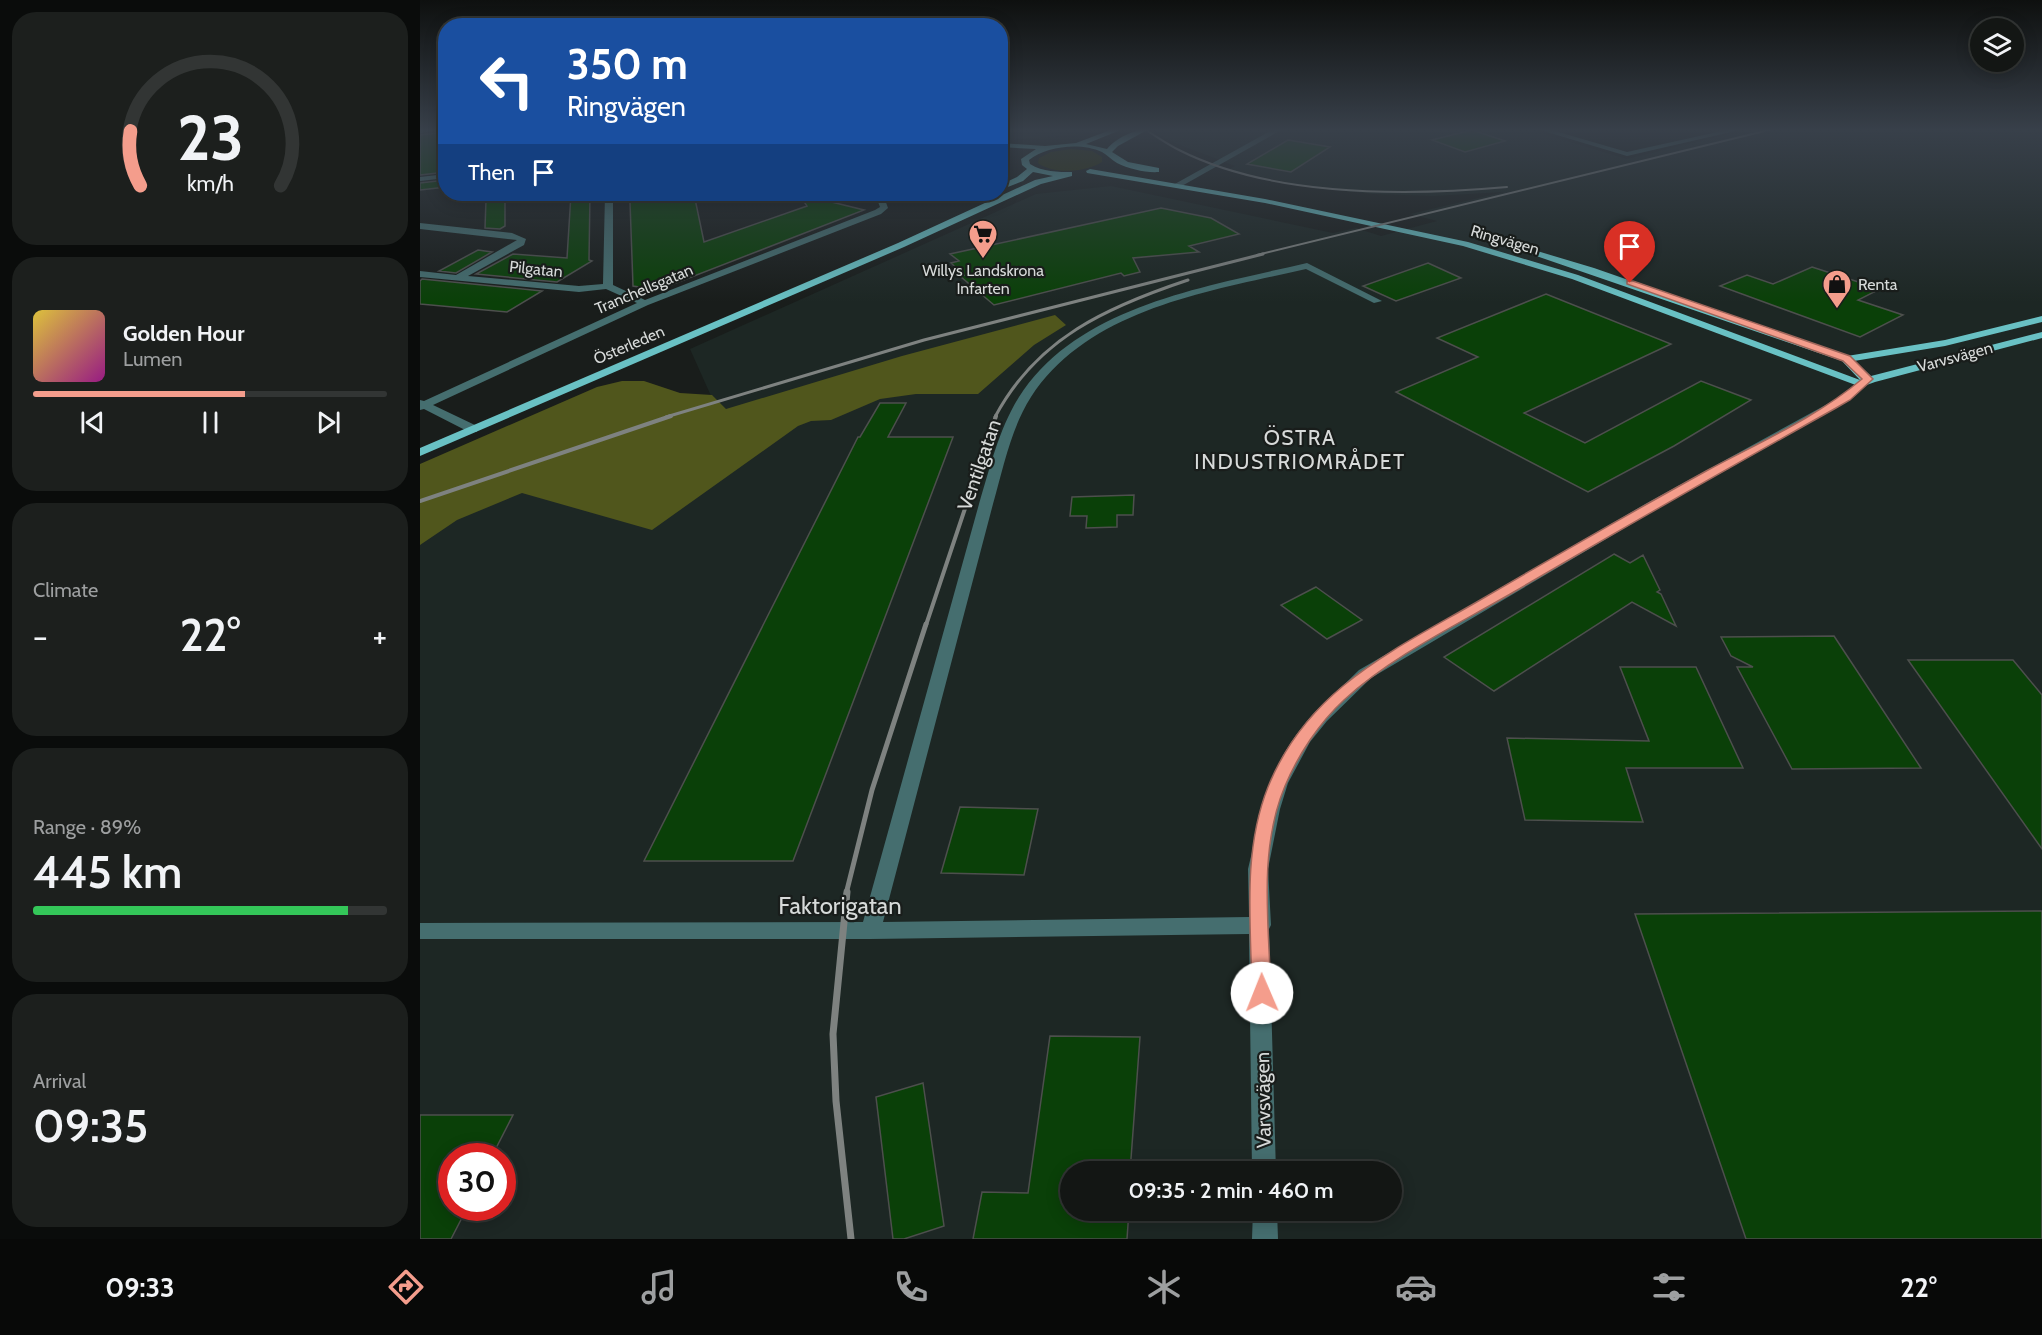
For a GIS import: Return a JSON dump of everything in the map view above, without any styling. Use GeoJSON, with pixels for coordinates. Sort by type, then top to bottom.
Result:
{"type":"FeatureCollection","features":[{"type":"Feature","properties":{"kind":"main road","name":"Österleden"},"geometry":{"type":"LineString","coordinates":[[1008,195],[1027,187]]}},
{"type":"Feature","properties":{"kind":"main road","name":"Ringvägen"},"geometry":{"type":"LineString","coordinates":[[1187,187],[1362,220],[1516,258],[1865,381]]}},
{"type":"Feature","properties":{"kind":"main road"},"geometry":{"type":"LineString","coordinates":[[1256,189],[1278,194]]}},
{"type":"Feature","properties":{"kind":"main road","name":"Österleden"},"geometry":{"type":"LineString","coordinates":[[850,266],[890,243],[976,201]]}},
{"type":"Feature","properties":{"kind":"main road","name":"Österleden"},"geometry":{"type":"LineString","coordinates":[[420,452],[995,201]]}},
{"type":"Feature","properties":{"kind":"main road","name":"Ringvägen"},"geometry":{"type":"LineString","coordinates":[[1316,201],[1479,238],[1591,270],[1846,358],[1865,381]]}},
{"type":"Feature","properties":{"kind":"main road","name":"Varvsvägen"},"geometry":{"type":"LineString","coordinates":[[1865,381],[1871,366],[1945,343],[2042,319]]}},
{"type":"Feature","properties":{"kind":"main road","name":"Varvsvägen"},"geometry":{"type":"LineString","coordinates":[[1865,381],[2042,335]]}},
{"type":"Feature","properties":{"kind":"main road","name":"Varvsvägen"},"geometry":{"type":"LineString","coordinates":[[1846,358],[1945,343]]}},
{"type":"Feature","properties":{"kind":"street"},"geometry":{"type":"LineString","coordinates":[[609,201],[608,286],[616,292],[645,303]]}},
{"type":"Feature","properties":{"kind":"street","name":"Tranchellsgatan"},"geometry":{"type":"LineString","coordinates":[[422,405],[645,303],[884,208],[882,201]]}},
{"type":"Feature","properties":{"kind":"street"},"geometry":{"type":"LineString","coordinates":[[420,226],[522,239],[521,243],[459,277]]}},
{"type":"Feature","properties":{"kind":"street","name":"Ventilgatan"},"geometry":{"type":"LineString","coordinates":[[871,931],[986,504],[1006,440],[1025,397],[1042,373],[1068,349],[1095,331],[1150,306],[1307,266],[1377,301]]}},
{"type":"Feature","properties":{"kind":"street","name":"Pilgatan"},"geometry":{"type":"LineString","coordinates":[[420,274],[579,289],[608,286]]}},
{"type":"Feature","properties":{"kind":"street","name":"Varvsvägen"},"geometry":{"type":"LineString","coordinates":[[1264,1161],[1261,926],[1258,869],[1265,826],[1276,787],[1293,754],[1313,725],[1336,698],[1365,674],[1652,506],[1838,403],[1865,381]]}},
{"type":"Feature","properties":{"kind":"street"},"geometry":{"type":"LineString","coordinates":[[422,405],[473,429]]}},
{"type":"Feature","properties":{"kind":"street","name":"Faktorigatan"},"geometry":{"type":"LineString","coordinates":[[420,931],[871,931],[1261,926]]}},
{"type":"Feature","properties":{"kind":"street"},"geometry":{"type":"LineString","coordinates":[[1265,1221],[1265,1239]]}},
{"type":"Feature","properties":{"kind":"shaded area"},"geometry":{"type":"Polygon","coordinates":[[[1115,187],[1333,233],[1356,228],[1381,236],[1437,221],[1410,214],[1504,192],[1434,196],[1372,194],[1309,187],[2042,187],[2042,1239],[420,1239],[420,495],[711,396],[690,349],[1036,194],[1115,187]]]}},
{"type":"Feature","properties":{"kind":"green space"},"geometry":{"type":"Polygon","coordinates":[[[1055,315],[1066,325],[1034,345],[978,394],[916,394],[880,399],[831,420],[811,421],[798,426],[652,530],[522,493],[457,520],[420,545],[420,464],[597,387],[622,381],[644,381],[680,393],[712,395],[726,409],[902,356],[1055,315]]]}},
{"type":"Feature","properties":{"kind":"building"},"geometry":{"type":"Polygon","coordinates":[[[420,187],[438,187],[438,188],[420,190],[420,187]]]}},
{"type":"Feature","properties":{"kind":"building"},"geometry":{"type":"Polygon","coordinates":[[[486,201],[505,201],[505,226],[500,229],[485,228],[486,201]]]}},
{"type":"Feature","properties":{"kind":"building"},"geometry":{"type":"Polygon","coordinates":[[[571,201],[590,201],[589,260],[592,261],[557,282],[476,274],[513,254],[567,258],[571,201]]]}},
{"type":"Feature","properties":{"kind":"building"},"geometry":{"type":"Polygon","coordinates":[[[695,201],[704,242],[807,206],[804,201],[827,201],[864,210],[658,290],[633,286],[630,202],[695,201]]]}},
{"type":"Feature","properties":{"kind":"building"},"geometry":{"type":"Polygon","coordinates":[[[1161,208],[1211,218],[1239,234],[1189,246],[1199,252],[1133,258],[1140,272],[1124,276],[1121,273],[994,305],[960,276],[964,275],[951,263],[959,261],[950,254],[1161,208]]]}},
{"type":"Feature","properties":{"kind":"building"},"geometry":{"type":"Polygon","coordinates":[[[478,250],[492,252],[456,273],[439,271],[478,250]]]}},
{"type":"Feature","properties":{"kind":"building"},"geometry":{"type":"Polygon","coordinates":[[[1428,263],[1461,278],[1396,301],[1363,286],[1428,263]]]}},
{"type":"Feature","properties":{"kind":"building","name":"Renta"},"geometry":{"type":"Polygon","coordinates":[[[1812,267],[1880,289],[1858,300],[1903,315],[1860,337],[1720,286],[1747,275],[1773,284],[1812,267]]]}},
{"type":"Feature","properties":{"kind":"building"},"geometry":{"type":"Polygon","coordinates":[[[422,279],[542,291],[507,312],[420,304],[420,281],[422,279]]]}},
{"type":"Feature","properties":{"kind":"building"},"geometry":{"type":"Polygon","coordinates":[[[1546,294],[1671,344],[1524,413],[1585,443],[1701,381],[1751,400],[1674,446],[1588,492],[1396,392],[1478,357],[1437,338],[1546,294]]]}},
{"type":"Feature","properties":{"kind":"building"},"geometry":{"type":"Polygon","coordinates":[[[880,403],[906,403],[888,437],[953,437],[793,861],[644,861],[858,437],[880,403]]]}},
{"type":"Feature","properties":{"kind":"building"},"geometry":{"type":"Polygon","coordinates":[[[1134,495],[1133,515],[1117,515],[1117,527],[1086,528],[1087,516],[1070,516],[1072,497],[1134,495]]]}},
{"type":"Feature","properties":{"kind":"building"},"geometry":{"type":"Polygon","coordinates":[[[1614,554],[1630,563],[1643,555],[1660,590],[1657,592],[1661,594],[1676,626],[1632,602],[1494,691],[1444,657],[1614,554]]]}},
{"type":"Feature","properties":{"kind":"building"},"geometry":{"type":"Polygon","coordinates":[[[1316,587],[1362,620],[1327,639],[1281,605],[1316,587]]]}},
{"type":"Feature","properties":{"kind":"building"},"geometry":{"type":"Polygon","coordinates":[[[1834,636],[1921,768],[1792,769],[1737,667],[1753,667],[1731,656],[1721,637],[1834,636]]]}},
{"type":"Feature","properties":{"kind":"building"},"geometry":{"type":"Polygon","coordinates":[[[1908,660],[2013,660],[2042,695],[2042,849],[1908,660]]]}},
{"type":"Feature","properties":{"kind":"building"},"geometry":{"type":"Polygon","coordinates":[[[1620,667],[1696,667],[1743,768],[1626,768],[1643,822],[1525,820],[1507,738],[1649,741],[1620,667]]]}},
{"type":"Feature","properties":{"kind":"building"},"geometry":{"type":"Polygon","coordinates":[[[960,807],[1038,809],[1024,875],[941,873],[960,807]]]}},
{"type":"Feature","properties":{"kind":"building"},"geometry":{"type":"Polygon","coordinates":[[[2042,911],[2042,1239],[1746,1239],[1635,914],[2042,911]]]}},
{"type":"Feature","properties":{"kind":"building"},"geometry":{"type":"Polygon","coordinates":[[[1050,1036],[1140,1037],[1131,1161],[1060,1161],[1060,1221],[1128,1221],[1127,1239],[973,1239],[982,1192],[1028,1193],[1050,1036]]]}},
{"type":"Feature","properties":{"kind":"building"},"geometry":{"type":"Polygon","coordinates":[[[923,1083],[944,1226],[904,1239],[893,1239],[876,1097],[923,1083]]]}},
{"type":"Feature","properties":{"kind":"building"},"geometry":{"type":"Polygon","coordinates":[[[420,1115],[513,1115],[499,1143],[438,1143],[438,1221],[460,1221],[451,1239],[420,1239],[420,1115]]]}},
{"type":"Feature","properties":{"kind":"railway"},"geometry":{"type":"LineString","coordinates":[[1313,187],[1383,192],[1507,187]]}},
{"type":"Feature","properties":{"kind":"railway"},"geometry":{"type":"LineString","coordinates":[[1257,255],[1536,187]]}},
{"type":"Feature","properties":{"kind":"railway"},"geometry":{"type":"LineString","coordinates":[[666,417],[924,340],[1263,254]]}},
{"type":"Feature","properties":{"kind":"railway"},"geometry":{"type":"LineString","coordinates":[[995,417],[1031,366],[1053,346],[1102,314],[1188,280]]}},
{"type":"Feature","properties":{"kind":"railway"},"geometry":{"type":"LineString","coordinates":[[420,501],[671,416]]}},
{"type":"Feature","properties":{"kind":"railway"},"geometry":{"type":"LineString","coordinates":[[926,625],[996,416]]}},
{"type":"Feature","properties":{"kind":"railway"},"geometry":{"type":"LineString","coordinates":[[846,894],[872,790],[926,624]]}},
{"type":"Feature","properties":{"kind":"railway"},"geometry":{"type":"LineString","coordinates":[[847,892],[833,1034],[836,1101],[851,1239]]}},
{"type":"Feature","properties":{"kind":"place","name":"Willys Landskrona Infarten"},"geometry":{"type":"Point","coordinates":[983,260]}},
{"type":"Feature","properties":{"kind":"place","name":"Renta"},"geometry":{"type":"Point","coordinates":[1837,310]}},
{"type":"Feature","properties":{"kind":"district","name":"ÖSTRA INDUSTRIOMRÅDET"},"geometry":{"type":"Point","coordinates":[1300,449]}},
{"type":"Feature","properties":{"kind":"route"},"geometry":{"type":"LineString","coordinates":[[1262,993],[1258,869],[1265,826],[1276,787],[1293,754],[1336,698],[1365,674],[1422,639],[1652,506],[1846,398],[1868,379],[1846,358],[1630,283]]}}]}
